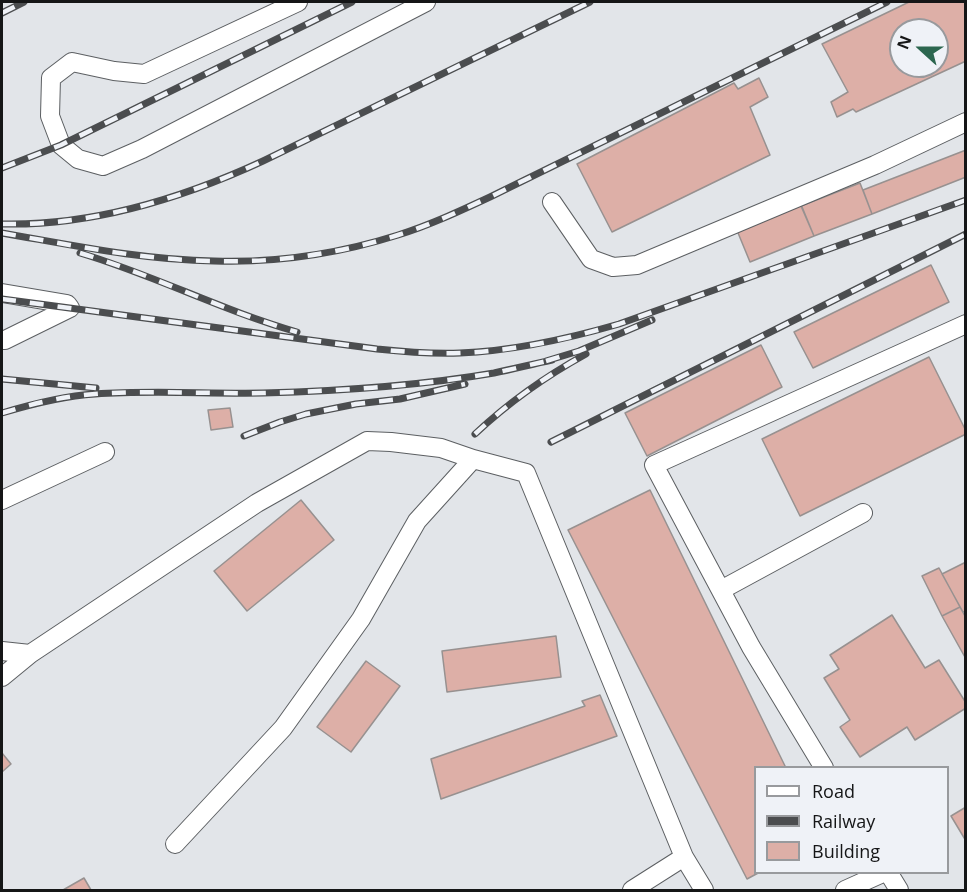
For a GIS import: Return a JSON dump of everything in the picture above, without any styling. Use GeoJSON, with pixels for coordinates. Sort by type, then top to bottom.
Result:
{"type":"FeatureCollection","features":[{"type":"Feature","properties":{"kind":"lane"},"geometry":{"type":"LineString","coordinates":[[297,2],[144,74],[114,71],[72,62],[51,78],[50,116],[61,145],[78,159],[104,166],[142,149],[426,2]]}},
{"type":"Feature","properties":{"kind":"lane"},"geometry":{"type":"LineString","coordinates":[[552,202],[591,259],[612,267],[638,265],[875,165],[966,122]]}},
{"type":"Feature","properties":{"kind":"lane"},"geometry":{"type":"LineString","coordinates":[[2,293],[67,304],[70,308],[2,340]]}},
{"type":"Feature","properties":{"kind":"lane"},"geometry":{"type":"LineString","coordinates":[[823,766],[751,647],[654,465],[966,324]]}},
{"type":"Feature","properties":{"kind":"lane"},"geometry":{"type":"LineString","coordinates":[[2,677],[30,654],[257,503],[367,441],[441,448],[526,473],[684,857],[704,891]]}},
{"type":"Feature","properties":{"kind":"lane"},"geometry":{"type":"LineString","coordinates":[[2,500],[105,452]]}},
{"type":"Feature","properties":{"kind":"lane"},"geometry":{"type":"LineString","coordinates":[[174,844],[283,728],[361,619],[417,521],[473,459]]}},
{"type":"Feature","properties":{"kind":"lane"},"geometry":{"type":"LineString","coordinates":[[721,590],[863,513]]}},
{"type":"Feature","properties":{"kind":"lane"},"geometry":{"type":"LineString","coordinates":[[2,651],[30,654]]}},
{"type":"Feature","properties":{"kind":"lane"},"geometry":{"type":"LineString","coordinates":[[632,891],[684,857]]}},
{"type":"Feature","properties":{"kind":"lane"},"geometry":{"type":"LineString","coordinates":[[845,891],[884,874]]}},
{"type":"Feature","properties":{"kind":"lane"},"geometry":{"type":"LineString","coordinates":[[887,874],[899,891]]}},
{"type":"Feature","properties":{"kind":"building"},"geometry":{"type":"Polygon","coordinates":[[[909,2],[966,2],[966,61],[949,69],[949,18],[889,18],[889,78],[929,78],[856,112],[853,109],[837,117],[831,102],[848,92],[822,44],[909,2]]]}},
{"type":"Feature","properties":{"kind":"building"},"geometry":{"type":"Polygon","coordinates":[[[759,78],[768,97],[750,107],[770,155],[612,232],[577,164],[734,83],[738,89],[759,78]]]}},
{"type":"Feature","properties":{"kind":"building"},"geometry":{"type":"Polygon","coordinates":[[[966,150],[966,177],[872,214],[863,190],[966,150]]]}},
{"type":"Feature","properties":{"kind":"building"},"geometry":{"type":"Polygon","coordinates":[[[860,183],[872,214],[814,236],[801,206],[860,183]]]}},
{"type":"Feature","properties":{"kind":"building"},"geometry":{"type":"Polygon","coordinates":[[[800,202],[814,236],[750,262],[736,228],[800,202]]]}},
{"type":"Feature","properties":{"kind":"building"},"geometry":{"type":"Polygon","coordinates":[[[931,265],[949,302],[813,368],[794,332],[931,265]]]}},
{"type":"Feature","properties":{"kind":"building"},"geometry":{"type":"Polygon","coordinates":[[[761,345],[782,387],[647,456],[625,413],[761,345]]]}},
{"type":"Feature","properties":{"kind":"building"},"geometry":{"type":"Polygon","coordinates":[[[929,357],[966,434],[800,516],[762,439],[929,357]]]}},
{"type":"Feature","properties":{"kind":"building"},"geometry":{"type":"Polygon","coordinates":[[[230,408],[233,427],[211,430],[208,410],[230,408]]]}},
{"type":"Feature","properties":{"kind":"building"},"geometry":{"type":"Polygon","coordinates":[[[650,490],[785,766],[754,766],[754,874],[756,874],[747,879],[568,530],[650,490]]]}},
{"type":"Feature","properties":{"kind":"building"},"geometry":{"type":"Polygon","coordinates":[[[301,500],[334,540],[247,611],[214,571],[301,500]]]}},
{"type":"Feature","properties":{"kind":"building"},"geometry":{"type":"Polygon","coordinates":[[[966,562],[966,611],[963,612],[942,574],[966,562]]]}},
{"type":"Feature","properties":{"kind":"building"},"geometry":{"type":"Polygon","coordinates":[[[939,568],[960,607],[942,616],[922,576],[939,568]]]}},
{"type":"Feature","properties":{"kind":"building"},"geometry":{"type":"Polygon","coordinates":[[[960,607],[966,618],[966,659],[942,616],[960,607]]]}},
{"type":"Feature","properties":{"kind":"building"},"geometry":{"type":"Polygon","coordinates":[[[892,615],[925,668],[939,660],[966,703],[966,708],[915,740],[907,727],[860,757],[840,727],[850,720],[824,678],[839,669],[830,655],[892,615]]]}},
{"type":"Feature","properties":{"kind":"building"},"geometry":{"type":"Polygon","coordinates":[[[556,636],[561,677],[447,692],[442,651],[556,636]]]}},
{"type":"Feature","properties":{"kind":"building"},"geometry":{"type":"Polygon","coordinates":[[[366,661],[400,686],[351,752],[317,727],[366,661]]]}},
{"type":"Feature","properties":{"kind":"building"},"geometry":{"type":"Polygon","coordinates":[[[600,695],[617,736],[441,799],[431,759],[585,706],[582,701],[600,695]]]}},
{"type":"Feature","properties":{"kind":"building"},"geometry":{"type":"Polygon","coordinates":[[[2,753],[11,764],[2,772],[2,753]]]}},
{"type":"Feature","properties":{"kind":"building"},"geometry":{"type":"Polygon","coordinates":[[[966,807],[966,841],[951,816],[966,807]]]}},
{"type":"Feature","properties":{"kind":"building"},"geometry":{"type":"Polygon","coordinates":[[[84,878],[91,890],[63,890],[84,878]]]}},
{"type":"Feature","properties":{"kind":"railway"},"geometry":{"type":"LineString","coordinates":[[2,13],[24,2]]}},
{"type":"Feature","properties":{"kind":"railway"},"geometry":{"type":"LineString","coordinates":[[2,168],[61,145],[352,2]]}},
{"type":"Feature","properties":{"kind":"railway"},"geometry":{"type":"LineString","coordinates":[[2,224],[69,220],[136,208],[232,175],[590,2]]}},
{"type":"Feature","properties":{"kind":"railway"},"geometry":{"type":"LineString","coordinates":[[2,233],[134,255],[214,261],[284,259],[375,242],[456,213],[887,2]]}},
{"type":"Feature","properties":{"kind":"railway"},"geometry":{"type":"LineString","coordinates":[[2,299],[387,350],[450,353],[500,350],[560,339],[619,324],[966,200]]}},
{"type":"Feature","properties":{"kind":"railway"},"geometry":{"type":"LineString","coordinates":[[551,442],[966,234]]}},
{"type":"Feature","properties":{"kind":"railway"},"geometry":{"type":"LineString","coordinates":[[80,253],[242,314],[297,332]]}},
{"type":"Feature","properties":{"kind":"railway"},"geometry":{"type":"LineString","coordinates":[[546,361],[579,351],[652,320]]}},
{"type":"Feature","properties":{"kind":"railway"},"geometry":{"type":"LineString","coordinates":[[475,434],[528,391],[556,371],[586,354]]}},
{"type":"Feature","properties":{"kind":"railway"},"geometry":{"type":"LineString","coordinates":[[2,413],[48,401],[95,394],[263,393],[408,385],[494,373],[552,360]]}},
{"type":"Feature","properties":{"kind":"railway"},"geometry":{"type":"LineString","coordinates":[[2,379],[96,388]]}},
{"type":"Feature","properties":{"kind":"railway"},"geometry":{"type":"LineString","coordinates":[[244,436],[306,414],[356,404],[400,399],[465,384]]}}]}
